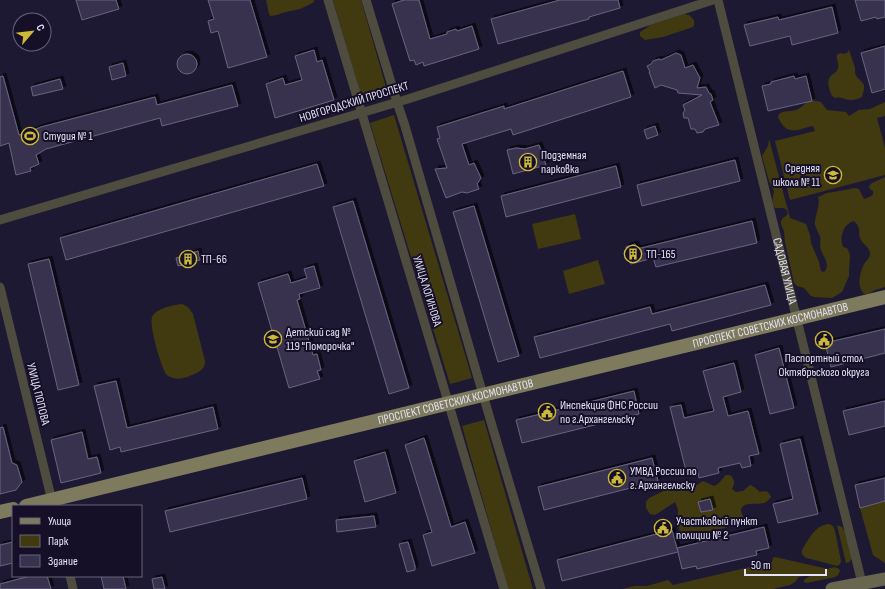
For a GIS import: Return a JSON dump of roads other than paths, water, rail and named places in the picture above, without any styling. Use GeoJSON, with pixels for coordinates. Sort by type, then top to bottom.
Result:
{"type":"FeatureCollection","features":[{"type":"Feature","properties":{"kind":"main road","name":"ПРОСПЕКТ СОВЕТСКИХ КОСМОНАВТОВ"},"geometry":{"type":"LineString","coordinates":[[35,505],[52,503],[448,403],[885,297]]}},
{"type":"Feature","properties":{"kind":"main road"},"geometry":{"type":"LineString","coordinates":[[0,512],[12,509]]}},
{"type":"Feature","properties":{"kind":"main road"},"geometry":{"type":"LineString","coordinates":[[832,589],[863,586],[885,579]]}},
{"type":"Feature","properties":{"kind":"street","name":"УЛИЦА ЛОГИНОВА"},"geometry":{"type":"LineString","coordinates":[[328,0],[504,589]]}},
{"type":"Feature","properties":{"kind":"street","name":"УЛИЦА ЛОГИНОВА"},"geometry":{"type":"LineString","coordinates":[[366,0],[405,126],[541,589]]}},
{"type":"Feature","properties":{"kind":"street","name":"НОВГОРОДСКИЙ ПРОСПЕКТ"},"geometry":{"type":"LineString","coordinates":[[0,220],[362,113],[713,0]]}},
{"type":"Feature","properties":{"kind":"street","name":"САДОВАЯ УЛИЦА"},"geometry":{"type":"LineString","coordinates":[[718,0],[863,586]]}},
{"type":"Feature","properties":{"kind":"street","name":"УЛИЦА ПОПОВА"},"geometry":{"type":"LineString","coordinates":[[0,287],[52,503]]}},
{"type":"Feature","properties":{"kind":"street"},"geometry":{"type":"LineString","coordinates":[[70,577],[73,589]]}},
{"type":"Feature","properties":{"kind":"place","name":"Студия № 1"},"geometry":{"type":"Point","coordinates":[30,136]}},
{"type":"Feature","properties":{"kind":"place","name":"Подземная парковка"},"geometry":{"type":"Point","coordinates":[528,162]}},
{"type":"Feature","properties":{"kind":"place","name":"Средняя школа № 11"},"geometry":{"type":"Point","coordinates":[833,175]}},
{"type":"Feature","properties":{"kind":"place","name":"ТП-165"},"geometry":{"type":"Point","coordinates":[633,254]}},
{"type":"Feature","properties":{"kind":"place","name":"ТП-66"},"geometry":{"type":"Point","coordinates":[188,259]}},
{"type":"Feature","properties":{"kind":"place","name":"Детский сад № 119 \"Поморочка\""},"geometry":{"type":"Point","coordinates":[273,339]}},
{"type":"Feature","properties":{"kind":"place","name":"Паспортный стол Октябрьского округа"},"geometry":{"type":"Point","coordinates":[824,340]}},
{"type":"Feature","properties":{"kind":"place","name":"Инспекция ФНС России по г.Архангельску"},"geometry":{"type":"Point","coordinates":[547,412]}},
{"type":"Feature","properties":{"kind":"place","name":"УМВД России по г. Архангельску"},"geometry":{"type":"Point","coordinates":[617,478]}},
{"type":"Feature","properties":{"kind":"place","name":"Участковый пункт полиции № 2"},"geometry":{"type":"Point","coordinates":[663,528]}}]}
